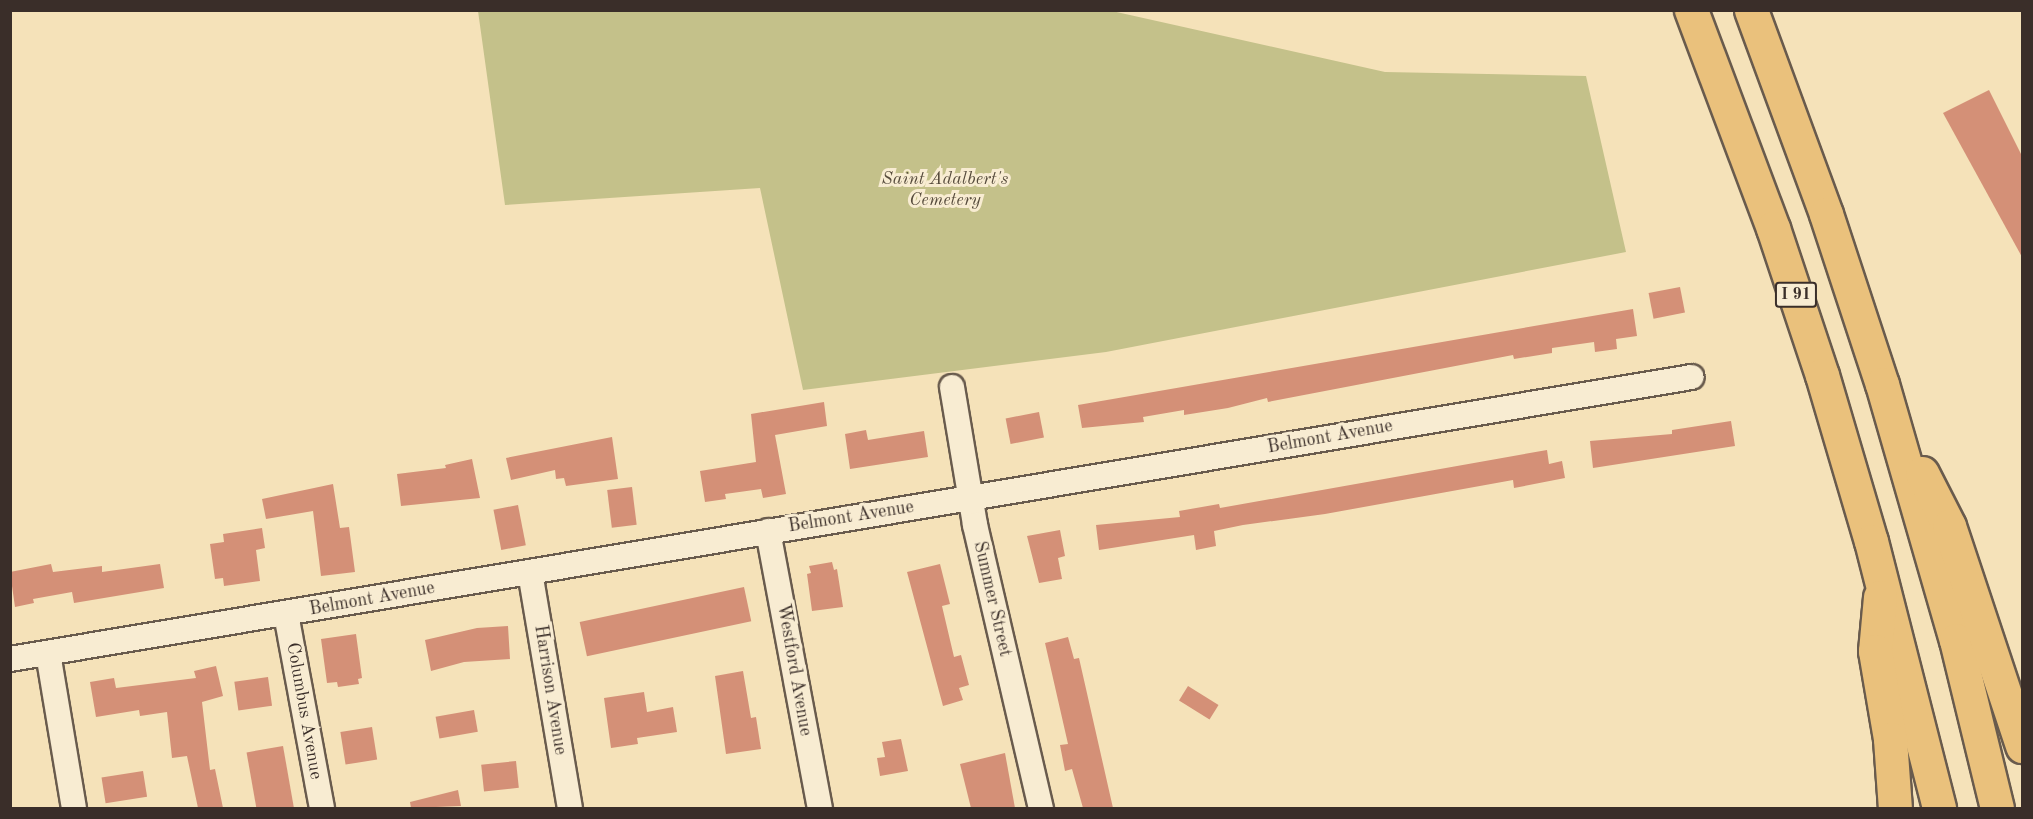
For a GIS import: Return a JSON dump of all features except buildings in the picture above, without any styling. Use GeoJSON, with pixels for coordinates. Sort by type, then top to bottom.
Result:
{"type":"FeatureCollection","features":[{"type":"Feature","properties":{"kind":"highway","name":"I 91"},"geometry":{"type":"LineString","coordinates":[[1691,10],[1796,295],[1883,586],[1939,808]]}},
{"type":"Feature","properties":{"kind":"highway"},"geometry":{"type":"LineString","coordinates":[[1751,10],[1826,214],[1899,440],[1956,640],[1997,808]]}},
{"type":"Feature","properties":{"kind":"highway"},"geometry":{"type":"LineString","coordinates":[[1899,440],[1927,479],[1945,514],[2022,746]]}},
{"type":"Feature","properties":{"kind":"highway"},"geometry":{"type":"LineString","coordinates":[[1883,586],[1874,642],[1890,739],[1895,808]]}},
{"type":"Feature","properties":{"kind":"street","name":"Belmont Avenue"},"geometry":{"type":"LineString","coordinates":[[10,659],[1692,376]]}},
{"type":"Feature","properties":{"kind":"street","name":"Summer Street"},"geometry":{"type":"LineString","coordinates":[[952,387],[970,498],[1041,808]]}},
{"type":"Feature","properties":{"kind":"street","name":"Westford Avenue"},"geometry":{"type":"LineString","coordinates":[[768,531],[819,808]]}},
{"type":"Feature","properties":{"kind":"street","name":"Harrison Avenue"},"geometry":{"type":"LineString","coordinates":[[530,572],[570,808]]}},
{"type":"Feature","properties":{"kind":"street","name":"Columbus Avenue"},"geometry":{"type":"LineString","coordinates":[[286,614],[321,808]]}},
{"type":"Feature","properties":{"kind":"street"},"geometry":{"type":"LineString","coordinates":[[48,653],[74,808]]}},
{"type":"Feature","properties":{"kind":"green space","name":"Saint Adalbert's Cemetery"},"geometry":{"type":"Polygon","coordinates":[[[478,11],[1112,11],[1385,72],[1586,76],[1626,252],[1106,352],[803,390],[760,188],[505,205],[478,11]]]}}]}
